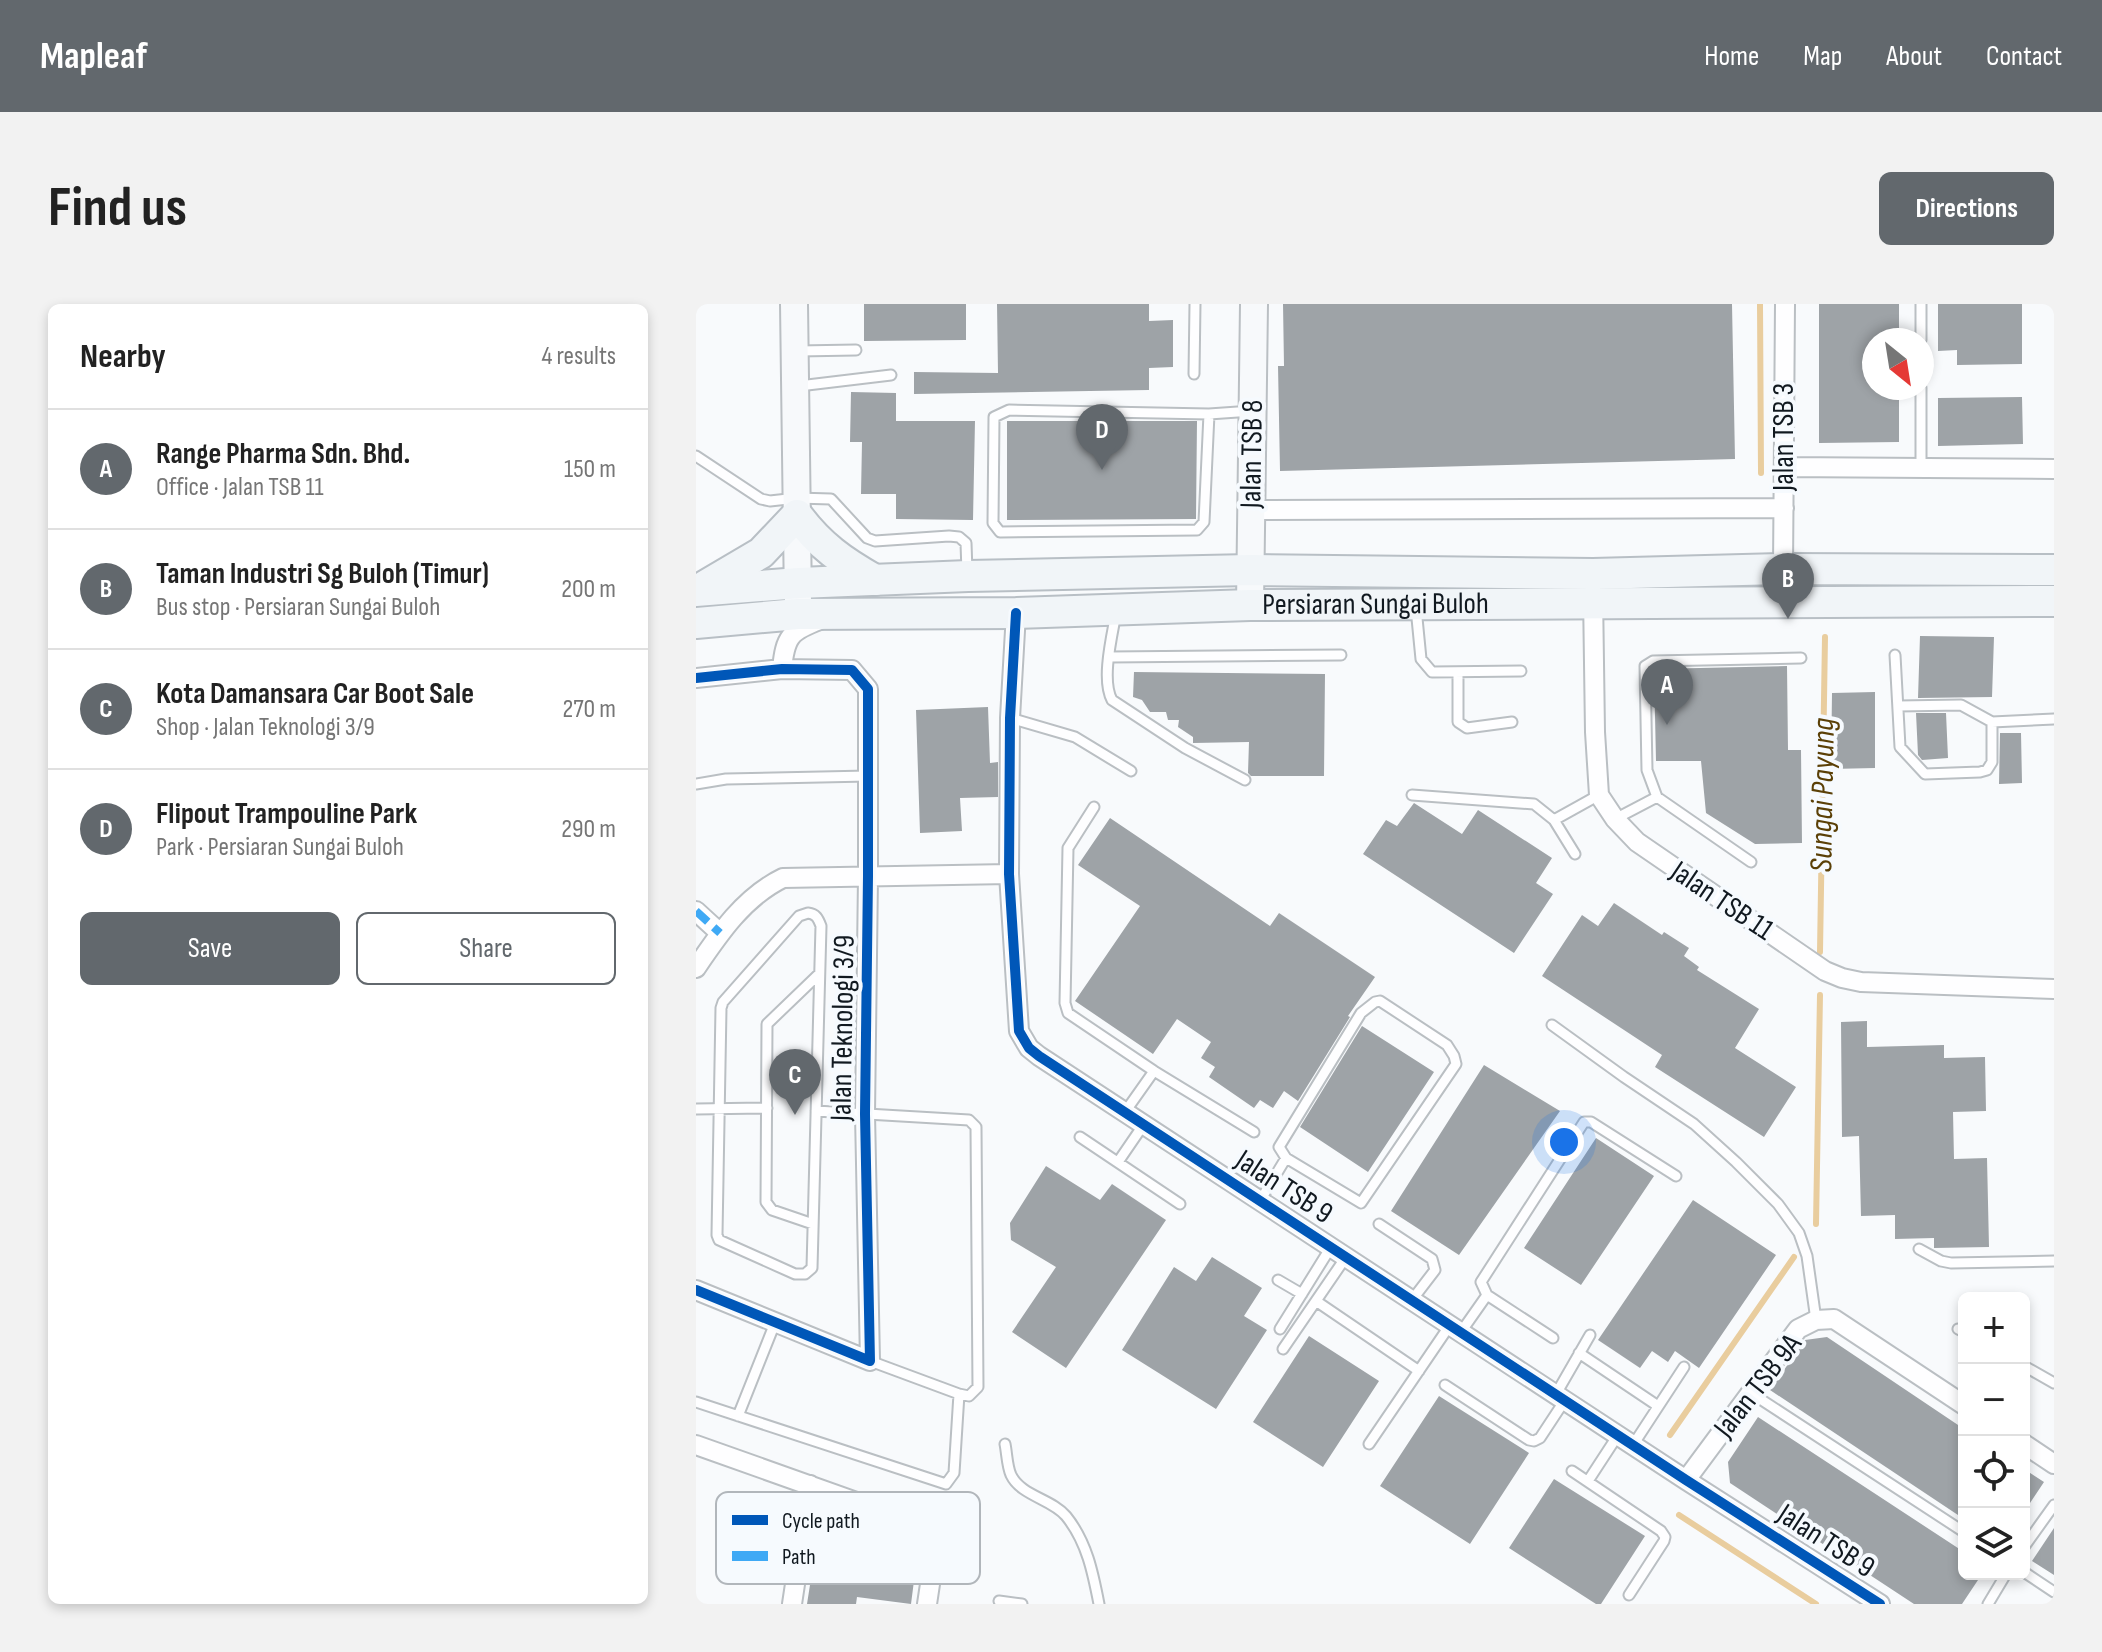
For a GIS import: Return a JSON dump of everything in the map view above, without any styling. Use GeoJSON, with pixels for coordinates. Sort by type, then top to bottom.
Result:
{"type":"FeatureCollection","features":[{"type":"Feature","properties":{"kind":"main road"},"geometry":{"type":"LineString","coordinates":[[696,591],[761,553],[797,507],[828,551],[875,580]]}},
{"type":"Feature","properties":{"kind":"main road","name":"Persiaran Sungai Buloh"},"geometry":{"type":"LineString","coordinates":[[696,591],[968,576],[1250,570],[1593,574],[1783,569],[2054,570]]}},
{"type":"Feature","properties":{"kind":"main road","name":"Persiaran Sungai Buloh"},"geometry":{"type":"LineString","coordinates":[[696,623],[798,614],[1016,613],[1250,605],[2054,601]]}},
{"type":"Feature","properties":{"kind":"street"},"geometry":{"type":"LineString","coordinates":[[794,304],[798,614]]}},
{"type":"Feature","properties":{"kind":"street","name":"Jalan TSB 8"},"geometry":{"type":"LineString","coordinates":[[1250,605],[1254,304]]}},
{"type":"Feature","properties":{"kind":"street","name":"Jalan TSB 3"},"geometry":{"type":"LineString","coordinates":[[1783,569],[1785,304]]}},
{"type":"Feature","properties":{"kind":"street"},"geometry":{"type":"LineString","coordinates":[[1784,467],[2054,469]]}},
{"type":"Feature","properties":{"kind":"street"},"geometry":{"type":"LineString","coordinates":[[1251,510],[1784,508]]}},
{"type":"Feature","properties":{"kind":"street"},"geometry":{"type":"LineString","coordinates":[[1593,574],[1599,795]]}},
{"type":"Feature","properties":{"kind":"street"},"geometry":{"type":"LineString","coordinates":[[782,669],[784,649],[788,638],[796,630],[841,613]]}},
{"type":"Feature","properties":{"kind":"street","name":"Jalan TSB 9"},"geometry":{"type":"LineString","coordinates":[[1016,613],[1010,718],[1009,874],[1019,1031],[1029,1048],[1880,1604]]}},
{"type":"Feature","properties":{"kind":"street","name":"Jalan Teknologi 3/9"},"geometry":{"type":"LineString","coordinates":[[696,678],[782,669],[852,670],[868,689],[865,1114],[870,1361]]}},
{"type":"Feature","properties":{"kind":"street","name":"Jalan TSB 11"},"geometry":{"type":"LineString","coordinates":[[1599,795],[1615,819],[1637,842],[1825,971],[1861,982],[2054,989]]}},
{"type":"Feature","properties":{"kind":"street"},"geometry":{"type":"LineString","coordinates":[[696,968],[725,925],[769,885],[783,878],[1009,874]]}},
{"type":"Feature","properties":{"kind":"street"},"geometry":{"type":"LineString","coordinates":[[696,911],[720,933]]}},
{"type":"Feature","properties":{"kind":"street"},"geometry":{"type":"LineString","coordinates":[[696,1290],[870,1361]]}},
{"type":"Feature","properties":{"kind":"street","name":"Jalan TSB 9A"},"geometry":{"type":"LineString","coordinates":[[1686,1480],[1798,1329],[1816,1320],[1834,1319],[1958,1401]]}},
{"type":"Feature","properties":{"kind":"street"},"geometry":{"type":"LineString","coordinates":[[696,1445],[829,1492]]}},
{"type":"Feature","properties":{"kind":"street"},"geometry":{"type":"LineString","coordinates":[[2030,1448],[2054,1464]]}},
{"type":"Feature","properties":{"kind":"street"},"geometry":{"type":"LineString","coordinates":[[809,1492],[810,1485]]}},
{"type":"Feature","properties":{"kind":"street"},"geometry":{"type":"LineString","coordinates":[[792,1604],[795,1584]]}},
{"type":"Feature","properties":{"kind":"street"},"geometry":{"type":"LineString","coordinates":[[927,1604],[930,1584]]}},
{"type":"Feature","properties":{"kind":"lane"},"geometry":{"type":"LineString","coordinates":[[1194,374],[1195,304]]}},
{"type":"Feature","properties":{"kind":"lane"},"geometry":{"type":"LineString","coordinates":[[1921,304],[1921,328]]}},
{"type":"Feature","properties":{"kind":"lane"},"geometry":{"type":"LineString","coordinates":[[795,351],[856,350]]}},
{"type":"Feature","properties":{"kind":"lane"},"geometry":{"type":"LineString","coordinates":[[795,386],[891,375]]}},
{"type":"Feature","properties":{"kind":"lane"},"geometry":{"type":"LineString","coordinates":[[1921,400],[1921,468]]}},
{"type":"Feature","properties":{"kind":"lane"},"geometry":{"type":"LineString","coordinates":[[1209,414],[1204,522],[1197,530],[1000,532],[993,523],[994,417],[1001,413],[1009,410],[1209,414],[1252,411]]}},
{"type":"Feature","properties":{"kind":"lane"},"geometry":{"type":"LineString","coordinates":[[696,456],[761,499],[797,507],[831,499],[867,538],[875,541],[959,537],[966,543],[968,576]]}},
{"type":"Feature","properties":{"kind":"lane"},"geometry":{"type":"LineString","coordinates":[[1415,605],[1421,659],[1432,672],[1521,671]]}},
{"type":"Feature","properties":{"kind":"lane"},"geometry":{"type":"LineString","coordinates":[[1116,610],[1106,679],[1112,700],[1185,748],[1245,780]]}},
{"type":"Feature","properties":{"kind":"lane"},"geometry":{"type":"LineString","coordinates":[[1110,657],[1341,655]]}},
{"type":"Feature","properties":{"kind":"lane"},"geometry":{"type":"LineString","coordinates":[[1895,655],[1900,747],[1925,774],[1987,770],[1992,762],[1992,722]]}},
{"type":"Feature","properties":{"kind":"lane"},"geometry":{"type":"LineString","coordinates":[[1751,862],[1657,797],[1647,770],[1645,666],[1653,661],[1801,658]]}},
{"type":"Feature","properties":{"kind":"lane"},"geometry":{"type":"LineString","coordinates":[[1458,672],[1458,722],[1467,728],[1512,722]]}},
{"type":"Feature","properties":{"kind":"lane"},"geometry":{"type":"LineString","coordinates":[[1898,706],[1961,705],[1992,722],[2054,719]]}},
{"type":"Feature","properties":{"kind":"lane"},"geometry":{"type":"LineString","coordinates":[[1010,718],[1075,737],[1131,771]]}},
{"type":"Feature","properties":{"kind":"lane"},"geometry":{"type":"LineString","coordinates":[[696,784],[726,779],[868,776]]}},
{"type":"Feature","properties":{"kind":"lane"},"geometry":{"type":"LineString","coordinates":[[1412,795],[1534,804],[1554,820],[1575,854]]}},
{"type":"Feature","properties":{"kind":"lane"},"geometry":{"type":"LineString","coordinates":[[1554,820],[1599,795]]}},
{"type":"Feature","properties":{"kind":"lane"},"geometry":{"type":"LineString","coordinates":[[1615,819],[1657,797]]}},
{"type":"Feature","properties":{"kind":"lane"},"geometry":{"type":"LineString","coordinates":[[1094,807],[1068,848],[1065,1003],[1068,1013],[1154,1071],[1254,1132]]}},
{"type":"Feature","properties":{"kind":"lane"},"geometry":{"type":"LineString","coordinates":[[814,914],[821,926],[812,1268],[805,1274],[795,1274],[719,1240],[719,1109],[723,1002],[799,916],[814,914]]}},
{"type":"Feature","properties":{"kind":"lane"},"geometry":{"type":"LineString","coordinates":[[813,1224],[772,1210],[766,1202],[767,1024],[819,974]]}},
{"type":"Feature","properties":{"kind":"lane"},"geometry":{"type":"LineString","coordinates":[[1380,1001],[1447,1045],[1456,1064],[1361,1203],[1286,1158],[1279,1147],[1361,1013],[1375,1002],[1380,1001]]}},
{"type":"Feature","properties":{"kind":"lane"},"geometry":{"type":"LineString","coordinates":[[1552,1025],[1694,1124],[1778,1204],[1799,1233],[1807,1256],[1816,1320]]}},
{"type":"Feature","properties":{"kind":"lane"},"geometry":{"type":"LineString","coordinates":[[1125,1112],[1154,1071]]}},
{"type":"Feature","properties":{"kind":"lane"},"geometry":{"type":"LineString","coordinates":[[696,1109],[767,1108]]}},
{"type":"Feature","properties":{"kind":"lane"},"geometry":{"type":"LineString","coordinates":[[816,1111],[969,1120],[976,1127],[978,1387],[969,1396],[959,1394],[870,1361]]}},
{"type":"Feature","properties":{"kind":"lane"},"geometry":{"type":"LineString","coordinates":[[1553,1338],[1487,1295],[1481,1282],[1584,1122],[1591,1122],[1676,1176]]}},
{"type":"Feature","properties":{"kind":"lane"},"geometry":{"type":"LineString","coordinates":[[1118,1162],[1144,1124]]}},
{"type":"Feature","properties":{"kind":"lane"},"geometry":{"type":"LineString","coordinates":[[1080,1137],[1180,1204]]}},
{"type":"Feature","properties":{"kind":"lane"},"geometry":{"type":"LineString","coordinates":[[1260,1201],[1286,1158]]}},
{"type":"Feature","properties":{"kind":"lane"},"geometry":{"type":"LineString","coordinates":[[1379,1224],[1435,1264],[1435,1270],[1412,1300]]}},
{"type":"Feature","properties":{"kind":"lane"},"geometry":{"type":"LineString","coordinates":[[1919,1249],[1951,1263],[2054,1261]]}},
{"type":"Feature","properties":{"kind":"lane"},"geometry":{"type":"LineString","coordinates":[[1280,1329],[1302,1294],[1338,1252]]}},
{"type":"Feature","properties":{"kind":"lane"},"geometry":{"type":"LineString","coordinates":[[1283,1349],[1316,1301],[1338,1252]]}},
{"type":"Feature","properties":{"kind":"lane"},"geometry":{"type":"LineString","coordinates":[[1278,1280],[1302,1294]]}},
{"type":"Feature","properties":{"kind":"lane"},"geometry":{"type":"LineString","coordinates":[[1369,1444],[1419,1371],[1487,1295]]}},
{"type":"Feature","properties":{"kind":"lane"},"geometry":{"type":"LineString","coordinates":[[1316,1301],[1419,1371]]}},
{"type":"Feature","properties":{"kind":"lane"},"geometry":{"type":"LineString","coordinates":[[738,1416],[775,1323]]}},
{"type":"Feature","properties":{"kind":"lane"},"geometry":{"type":"LineString","coordinates":[[1445,1385],[1534,1441],[1540,1438],[1590,1335]]}},
{"type":"Feature","properties":{"kind":"lane"},"geometry":{"type":"LineString","coordinates":[[1579,1353],[1658,1406]]}},
{"type":"Feature","properties":{"kind":"lane"},"geometry":{"type":"LineString","coordinates":[[1588,1481],[1658,1406],[1684,1367]]}},
{"type":"Feature","properties":{"kind":"lane"},"geometry":{"type":"LineString","coordinates":[[2030,1369],[2054,1383]]}},
{"type":"Feature","properties":{"kind":"lane"},"geometry":{"type":"LineString","coordinates":[[1751,1393],[1958,1528]]}},
{"type":"Feature","properties":{"kind":"lane"},"geometry":{"type":"LineString","coordinates":[[696,1402],[946,1484],[954,1473],[959,1394]]}},
{"type":"Feature","properties":{"kind":"lane"},"geometry":{"type":"LineString","coordinates":[[1005,1444],[1011,1474],[1017,1484],[1066,1516],[1085,1548],[1092,1566],[1099,1604]]}},
{"type":"Feature","properties":{"kind":"lane"},"geometry":{"type":"LineString","coordinates":[[1572,1471],[1661,1531],[1665,1537],[1629,1595]]}},
{"type":"Feature","properties":{"kind":"lane"},"geometry":{"type":"LineString","coordinates":[[2030,1539],[2054,1505]]}},
{"type":"Feature","properties":{"kind":"lane"},"geometry":{"type":"LineString","coordinates":[[2030,1576],[2054,1592]]}},
{"type":"Feature","properties":{"kind":"lane"},"geometry":{"type":"LineString","coordinates":[[1988,1604],[2002,1580]]}},
{"type":"Feature","properties":{"kind":"lane"},"geometry":{"type":"LineString","coordinates":[[999,1601],[1022,1604]]}},
{"type":"Feature","properties":{"kind":"building"},"geometry":{"type":"Polygon","coordinates":[[[864,304],[966,304],[966,340],[864,341],[864,304]]]}},
{"type":"Feature","properties":{"kind":"building"},"geometry":{"type":"Polygon","coordinates":[[[997,304],[1149,304],[1149,321],[1173,320],[1173,367],[1149,368],[1149,390],[914,394],[914,372],[998,373],[997,304]]]}},
{"type":"Feature","properties":{"kind":"building"},"geometry":{"type":"Polygon","coordinates":[[[1283,304],[1732,304],[1735,459],[1280,471],[1278,366],[1284,366],[1283,304]]]}},
{"type":"Feature","properties":{"kind":"building"},"geometry":{"type":"Polygon","coordinates":[[[1819,304],[1899,304],[1899,328],[1862,328],[1862,400],[1899,400],[1899,442],[1819,443],[1819,304]]]}},
{"type":"Feature","properties":{"kind":"building"},"geometry":{"type":"Polygon","coordinates":[[[1938,304],[2022,304],[2022,364],[1957,365],[1957,350],[1938,351],[1938,304]]]}},
{"type":"Feature","properties":{"kind":"building"},"geometry":{"type":"Polygon","coordinates":[[[851,392],[896,393],[896,421],[975,421],[973,520],[896,519],[896,494],[861,494],[862,442],[850,442],[851,392]]]}},
{"type":"Feature","properties":{"kind":"building"},"geometry":{"type":"Polygon","coordinates":[[[2022,397],[2023,444],[1938,446],[1938,398],[2022,397]]]}},
{"type":"Feature","properties":{"kind":"building"},"geometry":{"type":"Polygon","coordinates":[[[1007,421],[1197,421],[1196,519],[1007,520],[1007,421]]]}},
{"type":"Feature","properties":{"kind":"building"},"geometry":{"type":"Polygon","coordinates":[[[1920,636],[1994,637],[1992,697],[1918,698],[1920,636]]]}},
{"type":"Feature","properties":{"kind":"building"},"geometry":{"type":"Polygon","coordinates":[[[1787,666],[1788,750],[1801,750],[1802,843],[1755,844],[1706,813],[1701,761],[1656,761],[1654,669],[1787,666]]]}},
{"type":"Feature","properties":{"kind":"building"},"geometry":{"type":"Polygon","coordinates":[[[1134,672],[1325,674],[1324,776],[1251,776],[1248,773],[1249,742],[1193,743],[1193,737],[1178,727],[1179,720],[1168,720],[1166,712],[1150,712],[1142,700],[1133,697],[1134,672]]]}},
{"type":"Feature","properties":{"kind":"building"},"geometry":{"type":"Polygon","coordinates":[[[1875,692],[1875,768],[1831,769],[1832,693],[1875,692]]]}},
{"type":"Feature","properties":{"kind":"building"},"geometry":{"type":"Polygon","coordinates":[[[988,707],[990,763],[998,762],[998,797],[960,798],[962,831],[920,833],[916,710],[988,707]]]}},
{"type":"Feature","properties":{"kind":"building"},"geometry":{"type":"Polygon","coordinates":[[[1916,713],[1946,713],[1948,758],[1922,760],[1918,755],[1916,713]]]}},
{"type":"Feature","properties":{"kind":"building"},"geometry":{"type":"Polygon","coordinates":[[[2000,733],[2021,733],[2022,783],[1999,784],[2000,733]]]}},
{"type":"Feature","properties":{"kind":"building"},"geometry":{"type":"Polygon","coordinates":[[[1414,803],[1462,834],[1478,810],[1552,858],[1536,883],[1553,894],[1514,953],[1363,854],[1386,820],[1397,826],[1414,803]]]}},
{"type":"Feature","properties":{"kind":"building"},"geometry":{"type":"Polygon","coordinates":[[[1110,818],[1270,926],[1279,913],[1375,977],[1298,1101],[1284,1091],[1273,1108],[1260,1100],[1254,1108],[1209,1077],[1215,1067],[1201,1058],[1211,1042],[1177,1019],[1153,1054],[1075,1001],[1140,906],[1078,865],[1110,818]]]}},
{"type":"Feature","properties":{"kind":"building"},"geometry":{"type":"Polygon","coordinates":[[[1614,903],[1662,935],[1664,932],[1689,948],[1684,956],[1699,967],[1697,970],[1759,1009],[1735,1048],[1796,1087],[1764,1137],[1655,1067],[1662,1055],[1542,976],[1582,915],[1598,926],[1614,903]]]}},
{"type":"Feature","properties":{"kind":"building"},"geometry":{"type":"Polygon","coordinates":[[[1867,1021],[1867,1047],[1944,1045],[1944,1058],[1985,1057],[1986,1111],[1953,1112],[1954,1159],[1987,1158],[1989,1247],[1934,1248],[1934,1238],[1895,1239],[1895,1215],[1861,1216],[1859,1136],[1842,1137],[1841,1022],[1867,1021]]]}},
{"type":"Feature","properties":{"kind":"building"},"geometry":{"type":"Polygon","coordinates":[[[1362,1026],[1434,1072],[1368,1172],[1300,1127],[1362,1026]]]}},
{"type":"Feature","properties":{"kind":"building"},"geometry":{"type":"Polygon","coordinates":[[[1484,1065],[1560,1111],[1459,1255],[1391,1211],[1484,1065]]]}},
{"type":"Feature","properties":{"kind":"building"},"geometry":{"type":"Polygon","coordinates":[[[1596,1138],[1654,1176],[1581,1285],[1524,1248],[1596,1138]]]}},
{"type":"Feature","properties":{"kind":"building"},"geometry":{"type":"Polygon","coordinates":[[[1046,1166],[1100,1200],[1112,1184],[1166,1220],[1066,1368],[1012,1332],[1056,1267],[1011,1240],[1010,1223],[1046,1166]]]}},
{"type":"Feature","properties":{"kind":"building"},"geometry":{"type":"Polygon","coordinates":[[[1693,1200],[1776,1255],[1699,1368],[1675,1351],[1668,1362],[1652,1351],[1640,1368],[1598,1340],[1693,1200]]]}},
{"type":"Feature","properties":{"kind":"building"},"geometry":{"type":"Polygon","coordinates":[[[1212,1257],[1262,1288],[1244,1316],[1267,1330],[1216,1409],[1122,1350],[1174,1267],[1196,1281],[1212,1257]]]}},
{"type":"Feature","properties":{"kind":"building"},"geometry":{"type":"Polygon","coordinates":[[[1309,1336],[1379,1381],[1323,1467],[1253,1422],[1309,1336]]]}},
{"type":"Feature","properties":{"kind":"building"},"geometry":{"type":"Polygon","coordinates":[[[1827,1337],[1958,1425],[1958,1515],[1770,1390],[1805,1340],[1827,1337]]]}},
{"type":"Feature","properties":{"kind":"building"},"geometry":{"type":"Polygon","coordinates":[[[1439,1396],[1529,1453],[1470,1544],[1380,1486],[1439,1396]]]}},
{"type":"Feature","properties":{"kind":"building"},"geometry":{"type":"Polygon","coordinates":[[[1758,1417],[1958,1548],[1958,1580],[1978,1580],[1962,1604],[1914,1604],[1730,1483],[1728,1462],[1758,1417]]]}},
{"type":"Feature","properties":{"kind":"building"},"geometry":{"type":"Polygon","coordinates":[[[2030,1473],[2044,1482],[2030,1503],[2030,1473]]]}},
{"type":"Feature","properties":{"kind":"building"},"geometry":{"type":"Polygon","coordinates":[[[1554,1479],[1645,1536],[1601,1604],[1596,1604],[1509,1548],[1554,1479]]]}},
{"type":"Feature","properties":{"kind":"building"},"geometry":{"type":"Polygon","coordinates":[[[2054,1528],[2054,1575],[2032,1561],[2054,1528]]]}},
{"type":"Feature","properties":{"kind":"building"},"geometry":{"type":"Polygon","coordinates":[[[810,1584],[914,1584],[911,1604],[857,1597],[856,1604],[807,1604],[810,1584]]]}},
{"type":"Feature","properties":{"kind":"waterway","name":"Sungai Payung"},"geometry":{"type":"LineString","coordinates":[[1760,304],[1761,473]]}},
{"type":"Feature","properties":{"kind":"waterway","name":"Sungai Payung"},"geometry":{"type":"LineString","coordinates":[[1820,952],[1825,637]]}},
{"type":"Feature","properties":{"kind":"waterway","name":"Sungai Payung"},"geometry":{"type":"LineString","coordinates":[[1816,1224],[1820,995]]}},
{"type":"Feature","properties":{"kind":"waterway","name":"Sungai Payung"},"geometry":{"type":"LineString","coordinates":[[1670,1435],[1794,1257]]}},
{"type":"Feature","properties":{"kind":"waterway","name":"Sungai Payung"},"geometry":{"type":"LineString","coordinates":[[1679,1515],[1816,1604]]}},
{"type":"Feature","properties":{"kind":"marked path"},"geometry":{"type":"LineString","coordinates":[[696,911],[720,933]]}},
{"type":"Feature","properties":{"kind":"cycle path"},"geometry":{"type":"LineString","coordinates":[[1016,613],[1010,718],[1009,874],[1019,1031],[1029,1048],[1880,1604]]}},
{"type":"Feature","properties":{"kind":"cycle path"},"geometry":{"type":"LineString","coordinates":[[696,678],[782,669],[852,670],[868,689],[865,1114],[870,1361],[696,1290]]}},
{"type":"Feature","properties":{"kind":"place","name":"Flipout Trampouline Park"},"geometry":{"type":"Point","coordinates":[1102,470]}},
{"type":"Feature","properties":{"kind":"place","name":"Taman Industri Sg Buloh (Timur)"},"geometry":{"type":"Point","coordinates":[1788,619]}},
{"type":"Feature","properties":{"kind":"place","name":"Range Pharma Sdn. Bhd."},"geometry":{"type":"Point","coordinates":[1667,725]}},
{"type":"Feature","properties":{"kind":"place","name":"Kota Damansara Car Boot Sale"},"geometry":{"type":"Point","coordinates":[795,1115]}}]}
